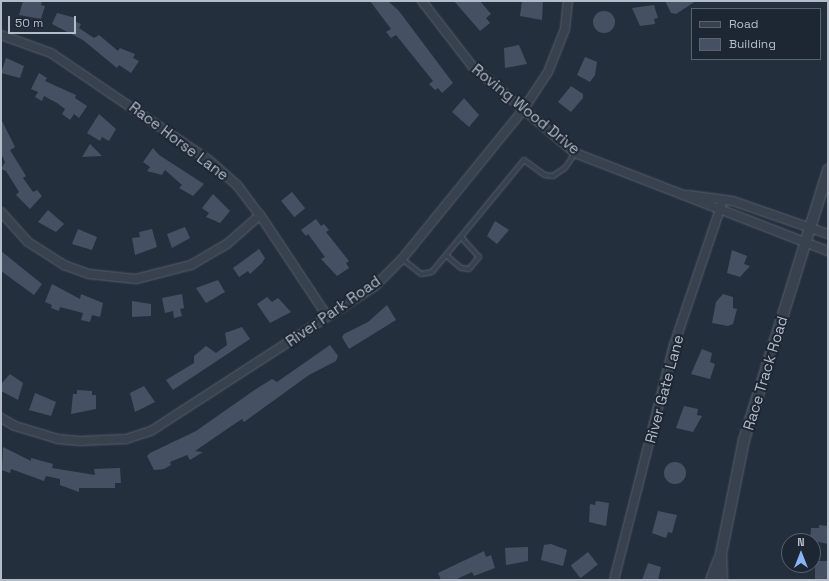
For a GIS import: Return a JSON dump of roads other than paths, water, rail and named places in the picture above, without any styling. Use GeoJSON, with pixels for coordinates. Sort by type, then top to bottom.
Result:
{"type":"FeatureCollection","features":[{"type":"Feature","properties":{"kind":"street","name":"Roving Wood Drive"},"geometry":{"type":"LineString","coordinates":[[422,1],[473,67],[575,153],[805,244],[828,251]]}},
{"type":"Feature","properties":{"kind":"street","name":"River Park Road"},"geometry":{"type":"LineString","coordinates":[[1,418],[15,426],[58,439],[126,439],[167,423],[327,316],[375,286],[402,259],[523,110],[548,72],[565,29],[568,1]]}},
{"type":"Feature","properties":{"kind":"street","name":"Race Horse Lane"},"geometry":{"type":"LineString","coordinates":[[1,35],[51,53],[144,113],[210,161],[237,185],[260,215],[327,316]]}},
{"type":"Feature","properties":{"kind":"street","name":"Race Track Road"},"geometry":{"type":"LineString","coordinates":[[722,580],[721,554],[744,440],[828,170]]}},
{"type":"Feature","properties":{"kind":"street","name":"Roving Wood Drive"},"geometry":{"type":"LineString","coordinates":[[678,193],[723,200],[828,234]]}},
{"type":"Feature","properties":{"kind":"street","name":"River Gate Lane"},"geometry":{"type":"LineString","coordinates":[[614,580],[674,345],[723,200]]}},
{"type":"Feature","properties":{"kind":"street"},"geometry":{"type":"LineString","coordinates":[[1,212],[28,242],[64,266],[89,274],[136,279],[191,265],[227,244],[260,215]]}},
{"type":"Feature","properties":{"kind":"street"},"geometry":{"type":"LineString","coordinates":[[711,580],[721,554]]}},
{"type":"Feature","properties":{"kind":"lane"},"geometry":{"type":"LineString","coordinates":[[402,259],[415,272],[426,274],[447,256],[524,160],[545,175],[553,176],[565,168],[575,153]]}},
{"type":"Feature","properties":{"kind":"lane"},"geometry":{"type":"LineString","coordinates":[[447,256],[461,268],[468,269],[479,257],[462,238]]}}]}
